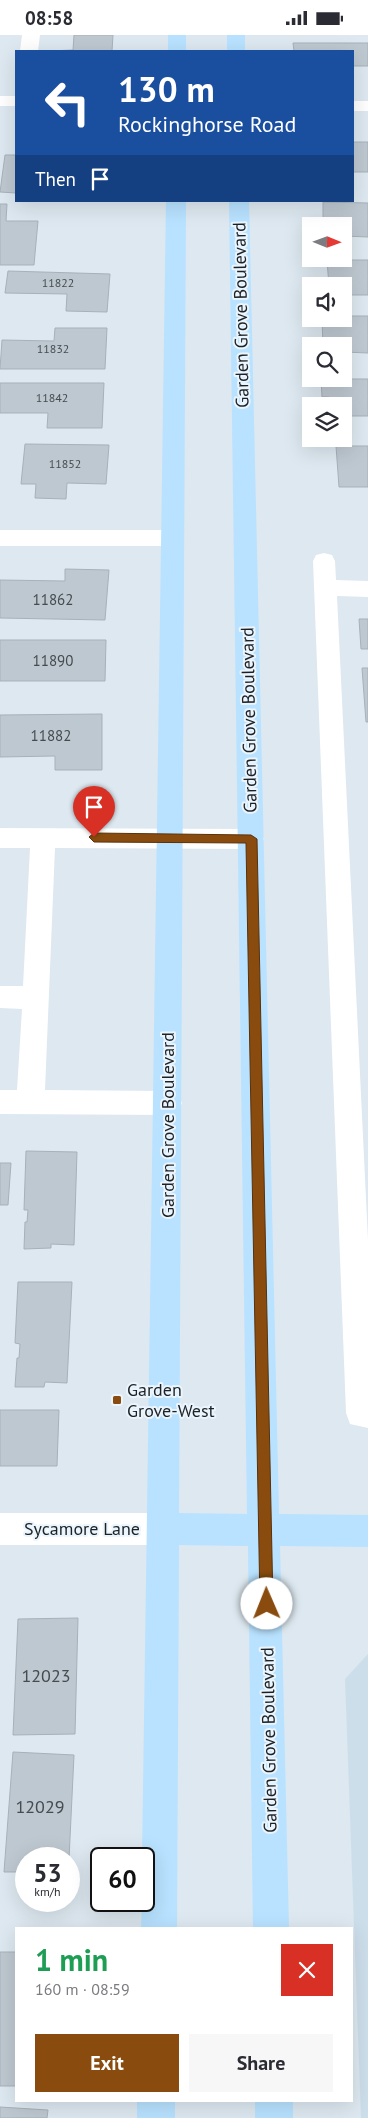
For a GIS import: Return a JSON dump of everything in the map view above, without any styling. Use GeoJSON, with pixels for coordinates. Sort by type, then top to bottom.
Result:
{"type":"FeatureCollection","features":[{"type":"Feature","properties":{"kind":"main road"},"geometry":{"type":"LineString","coordinates":[[177,35],[177,50]]}},
{"type":"Feature","properties":{"kind":"main road"},"geometry":{"type":"LineString","coordinates":[[236,35],[236,50]]}},
{"type":"Feature","properties":{"kind":"main road","name":"Garden Grove Boulevard"},"geometry":{"type":"LineString","coordinates":[[159,1927],[176,202]]}},
{"type":"Feature","properties":{"kind":"main road","name":"Garden Grove Boulevard"},"geometry":{"type":"LineString","coordinates":[[239,202],[271,1927]]}},
{"type":"Feature","properties":{"kind":"main road"},"geometry":{"type":"LineString","coordinates":[[164,1529],[368,1531]]}},
{"type":"Feature","properties":{"kind":"main road"},"geometry":{"type":"LineString","coordinates":[[156,2102],[156,2118]]}},
{"type":"Feature","properties":{"kind":"main road"},"geometry":{"type":"LineString","coordinates":[[274,2102],[274,2118]]}},
{"type":"Feature","properties":{"kind":"street"},"geometry":{"type":"LineString","coordinates":[[29,50],[31,35]]}},
{"type":"Feature","properties":{"kind":"street"},"geometry":{"type":"LineString","coordinates":[[0,101],[15,101]]}},
{"type":"Feature","properties":{"kind":"street"},"geometry":{"type":"LineString","coordinates":[[354,106],[368,106]]}},
{"type":"Feature","properties":{"kind":"street"},"geometry":{"type":"LineString","coordinates":[[0,538],[173,538]]}},
{"type":"Feature","properties":{"kind":"street"},"geometry":{"type":"LineString","coordinates":[[324,561],[361,1413],[368,1413]]}},
{"type":"Feature","properties":{"kind":"street"},"geometry":{"type":"LineString","coordinates":[[325,588],[368,589]]}},
{"type":"Feature","properties":{"kind":"street"},"geometry":{"type":"LineString","coordinates":[[0,838],[251,839]]}},
{"type":"Feature","properties":{"kind":"street"},"geometry":{"type":"LineString","coordinates":[[30,1103],[44,838]]}},
{"type":"Feature","properties":{"kind":"street"},"geometry":{"type":"LineString","coordinates":[[0,997],[36,997]]}},
{"type":"Feature","properties":{"kind":"street"},"geometry":{"type":"LineString","coordinates":[[0,1102],[168,1103]]}},
{"type":"Feature","properties":{"kind":"street","name":"Sycamore Lane"},"geometry":{"type":"LineString","coordinates":[[0,1529],[164,1529]]}},
{"type":"Feature","properties":{"kind":"shaded area"},"geometry":{"type":"Polygon","coordinates":[[[368,1654],[368,2118],[361,2118],[345,1679],[368,1654]]]}},
{"type":"Feature","properties":{"kind":"building"},"geometry":{"type":"Polygon","coordinates":[[[74,35],[113,35],[112,50],[73,50],[74,35]]]}},
{"type":"Feature","properties":{"kind":"building"},"geometry":{"type":"Polygon","coordinates":[[[293,43],[368,43],[368,66],[354,66],[354,50],[294,50],[293,43]]]}},
{"type":"Feature","properties":{"kind":"building"},"geometry":{"type":"Polygon","coordinates":[[[354,142],[368,142],[368,172],[354,172],[354,142]]]}},
{"type":"Feature","properties":{"kind":"building"},"geometry":{"type":"Polygon","coordinates":[[[5,155],[15,155],[15,193],[0,192],[5,155]]]}},
{"type":"Feature","properties":{"kind":"building"},"geometry":{"type":"Polygon","coordinates":[[[323,202],[368,203],[368,237],[352,236],[352,217],[323,217],[323,202]]]}},
{"type":"Feature","properties":{"kind":"building"},"geometry":{"type":"Polygon","coordinates":[[[0,204],[7,204],[6,221],[38,221],[34,265],[0,265],[0,204]]]}},
{"type":"Feature","properties":{"kind":"building"},"geometry":{"type":"Polygon","coordinates":[[[352,260],[368,260],[368,295],[352,295],[352,277],[328,277],[328,267],[352,267],[352,260]]]}},
{"type":"Feature","properties":{"kind":"building"},"geometry":{"type":"Polygon","coordinates":[[[8,271],[110,274],[107,312],[66,311],[67,294],[5,293],[8,271]]]}},
{"type":"Feature","properties":{"kind":"building"},"geometry":{"type":"Polygon","coordinates":[[[352,316],[368,316],[368,353],[352,352],[352,337],[323,337],[322,327],[352,327],[352,316]]]}},
{"type":"Feature","properties":{"kind":"building"},"geometry":{"type":"Polygon","coordinates":[[[55,328],[107,328],[105,369],[0,369],[2,340],[54,341],[55,328]]]}},
{"type":"Feature","properties":{"kind":"building"},"geometry":{"type":"Polygon","coordinates":[[[352,379],[368,379],[368,416],[352,416],[352,397],[322,397],[321,387],[352,387],[352,379]]]}},
{"type":"Feature","properties":{"kind":"building"},"geometry":{"type":"Polygon","coordinates":[[[0,383],[104,383],[102,428],[47,428],[48,413],[0,413],[0,383]]]}},
{"type":"Feature","properties":{"kind":"building"},"geometry":{"type":"Polygon","coordinates":[[[25,444],[109,445],[106,484],[67,483],[66,499],[35,498],[36,484],[21,484],[25,444]]]}},
{"type":"Feature","properties":{"kind":"building"},"geometry":{"type":"Polygon","coordinates":[[[368,446],[368,487],[339,487],[336,447],[368,446]]]}},
{"type":"Feature","properties":{"kind":"building"},"geometry":{"type":"Polygon","coordinates":[[[65,569],[109,570],[105,620],[0,618],[0,580],[65,581],[65,569]]]}},
{"type":"Feature","properties":{"kind":"building"},"geometry":{"type":"Polygon","coordinates":[[[359,619],[368,619],[368,649],[361,649],[359,619]]]}},
{"type":"Feature","properties":{"kind":"building"},"geometry":{"type":"Polygon","coordinates":[[[0,640],[106,640],[105,681],[0,681],[0,640]]]}},
{"type":"Feature","properties":{"kind":"building"},"geometry":{"type":"Polygon","coordinates":[[[362,668],[368,668],[368,722],[366,722],[362,668]]]}},
{"type":"Feature","properties":{"kind":"building"},"geometry":{"type":"Polygon","coordinates":[[[102,714],[102,770],[55,770],[55,756],[0,757],[0,715],[102,714]]]}},
{"type":"Feature","properties":{"kind":"building"},"geometry":{"type":"Polygon","coordinates":[[[26,1151],[77,1152],[74,1245],[51,1244],[51,1248],[24,1249],[25,1222],[27,1222],[28,1210],[24,1210],[26,1151]]]}},
{"type":"Feature","properties":{"kind":"building"},"geometry":{"type":"Polygon","coordinates":[[[0,1163],[11,1163],[8,1205],[0,1205],[0,1163]]]}},
{"type":"Feature","properties":{"kind":"building"},"geometry":{"type":"Polygon","coordinates":[[[18,1282],[72,1282],[67,1383],[45,1382],[44,1387],[15,1387],[20,1344],[15,1343],[18,1282]]]}},
{"type":"Feature","properties":{"kind":"building"},"geometry":{"type":"Polygon","coordinates":[[[0,1410],[59,1410],[57,1466],[0,1466],[0,1410]]]}},
{"type":"Feature","properties":{"kind":"building"},"geometry":{"type":"Polygon","coordinates":[[[78,1618],[75,1734],[13,1735],[18,1619],[78,1618]]]}},
{"type":"Feature","properties":{"kind":"building"},"geometry":{"type":"Polygon","coordinates":[[[13,1752],[74,1755],[70,1847],[15,1847],[15,1872],[4,1872],[13,1752]]]}},
{"type":"Feature","properties":{"kind":"building"},"geometry":{"type":"Polygon","coordinates":[[[0,1952],[15,1952],[15,2086],[0,2086],[0,1952]]]}},
{"type":"Feature","properties":{"kind":"building"},"geometry":{"type":"Polygon","coordinates":[[[0,2107],[48,2110],[47,2118],[0,2118],[0,2107]]]}},
{"type":"Feature","properties":{"kind":"place","name":"Garden Grove-West"},"geometry":{"type":"Point","coordinates":[117,1400]}},
{"type":"Feature","properties":{"kind":"route"},"geometry":{"type":"LineString","coordinates":[[94,837],[251,839],[267,1604]]}}]}
